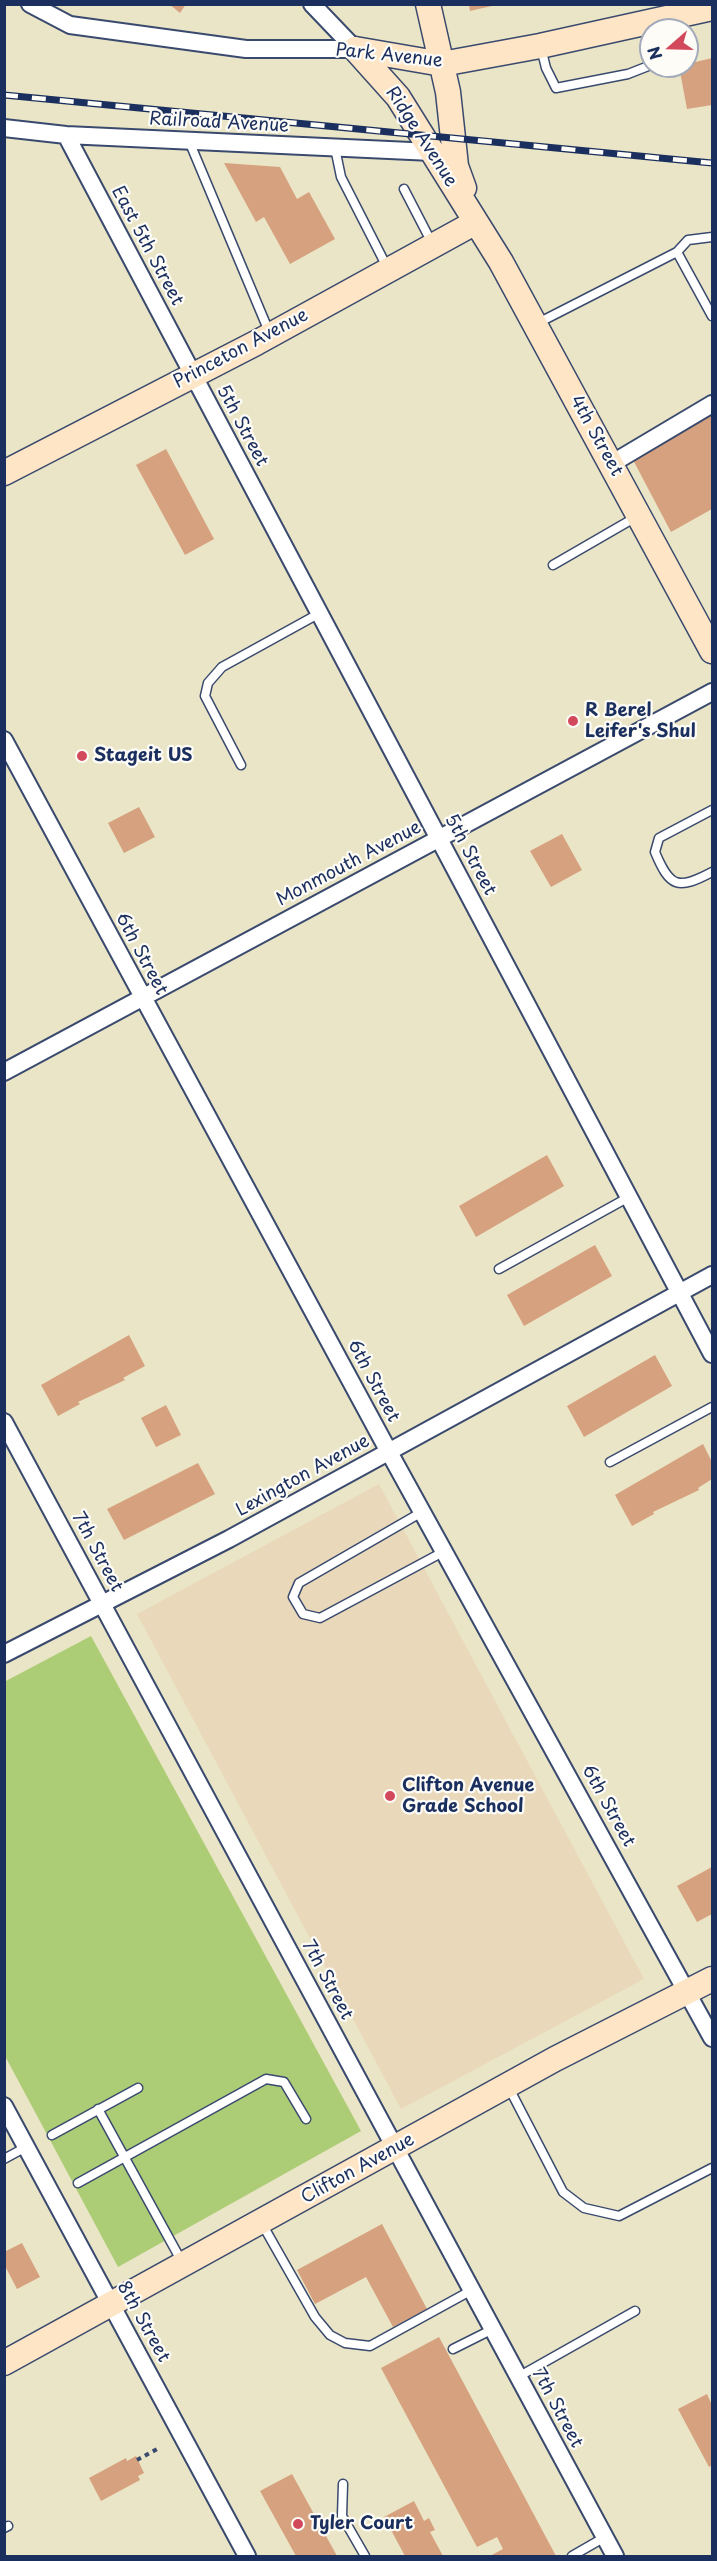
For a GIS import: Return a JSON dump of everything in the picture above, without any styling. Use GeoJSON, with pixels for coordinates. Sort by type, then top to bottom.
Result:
{"type":"FeatureCollection","features":[{"type":"Feature","properties":{"kind":"street","name":"Park Avenue"},"geometry":{"type":"LineString","coordinates":[[30,4],[70,25],[246,49],[355,49],[442,64],[639,29]]}},
{"type":"Feature","properties":{"kind":"street","name":"Ridge Avenue"},"geometry":{"type":"LineString","coordinates":[[312,4],[398,97],[476,222]]}},
{"type":"Feature","properties":{"kind":"street"},"geometry":{"type":"LineString","coordinates":[[428,4],[448,92],[456,166],[476,222]]}},
{"type":"Feature","properties":{"kind":"street","name":"Park Avenue"},"geometry":{"type":"LineString","coordinates":[[683,18],[712,8]]}},
{"type":"Feature","properties":{"kind":"street","name":"Railroad Avenue"},"geometry":{"type":"LineString","coordinates":[[4,128],[66,135],[432,152]]}},
{"type":"Feature","properties":{"kind":"street","name":"East 5th Street"},"geometry":{"type":"LineString","coordinates":[[66,135],[193,375]]}},
{"type":"Feature","properties":{"kind":"street","name":"Princeton Avenue"},"geometry":{"type":"LineString","coordinates":[[4,473],[270,335],[476,222]]}},
{"type":"Feature","properties":{"kind":"street","name":"4th Street"},"geometry":{"type":"LineString","coordinates":[[476,222],[535,325],[712,651]]}},
{"type":"Feature","properties":{"kind":"street","name":"5th Street"},"geometry":{"type":"LineString","coordinates":[[193,375],[712,1354]]}},
{"type":"Feature","properties":{"kind":"street"},"geometry":{"type":"LineString","coordinates":[[611,464],[712,404]]}},
{"type":"Feature","properties":{"kind":"street","name":"Monmouth Avenue"},"geometry":{"type":"LineString","coordinates":[[4,1072],[712,692]]}},
{"type":"Feature","properties":{"kind":"street","name":"6th Street"},"geometry":{"type":"LineString","coordinates":[[4,741],[389,1452],[712,2037]]}},
{"type":"Feature","properties":{"kind":"street","name":"Lexington Avenue"},"geometry":{"type":"LineString","coordinates":[[4,1654],[229,1539],[712,1275]]}},
{"type":"Feature","properties":{"kind":"street","name":"7th Street"},"geometry":{"type":"LineString","coordinates":[[4,1422],[615,2556]]}},
{"type":"Feature","properties":{"kind":"street","name":"Clifton Avenue"},"geometry":{"type":"LineString","coordinates":[[4,2363],[395,2149],[507,2085],[712,1979]]}},
{"type":"Feature","properties":{"kind":"street","name":"8th Street"},"geometry":{"type":"LineString","coordinates":[[4,2106],[247,2556]]}},
{"type":"Feature","properties":{"kind":"lane"},"geometry":{"type":"LineString","coordinates":[[540,46],[546,68],[556,88],[628,74],[639,70]]}},
{"type":"Feature","properties":{"kind":"lane"},"geometry":{"type":"LineString","coordinates":[[189,141],[270,335]]}},
{"type":"Feature","properties":{"kind":"lane"},"geometry":{"type":"LineString","coordinates":[[335,148],[341,177],[388,270]]}},
{"type":"Feature","properties":{"kind":"lane"},"geometry":{"type":"LineString","coordinates":[[404,189],[433,245]]}},
{"type":"Feature","properties":{"kind":"lane"},"geometry":{"type":"LineString","coordinates":[[535,325],[677,252],[687,240],[712,237]]}},
{"type":"Feature","properties":{"kind":"lane"},"geometry":{"type":"LineString","coordinates":[[677,252],[712,316]]}},
{"type":"Feature","properties":{"kind":"lane"},"geometry":{"type":"LineString","coordinates":[[553,565],[639,515]]}},
{"type":"Feature","properties":{"kind":"lane"},"geometry":{"type":"LineString","coordinates":[[241,765],[205,696],[208,683],[222,668],[320,613]]}},
{"type":"Feature","properties":{"kind":"lane"},"geometry":{"type":"LineString","coordinates":[[712,810],[659,838],[655,852],[663,871],[676,884],[688,885],[712,872]]}},
{"type":"Feature","properties":{"kind":"lane"},"geometry":{"type":"LineString","coordinates":[[499,1269],[629,1197]]}},
{"type":"Feature","properties":{"kind":"lane"},"geometry":{"type":"LineString","coordinates":[[610,1462],[712,1407]]}},
{"type":"Feature","properties":{"kind":"lane"},"geometry":{"type":"LineString","coordinates":[[422,1512],[300,1583],[293,1597],[303,1614],[320,1618],[444,1552]]}},
{"type":"Feature","properties":{"kind":"lane"},"geometry":{"type":"LineString","coordinates":[[78,2183],[266,2079],[284,2082],[306,2119]]}},
{"type":"Feature","properties":{"kind":"lane"},"geometry":{"type":"LineString","coordinates":[[507,2085],[563,2192],[584,2208],[619,2216],[712,2168]]}},
{"type":"Feature","properties":{"kind":"lane"},"geometry":{"type":"LineString","coordinates":[[52,2135],[138,2088]]}},
{"type":"Feature","properties":{"kind":"lane"},"geometry":{"type":"LineString","coordinates":[[98,2109],[183,2265]]}},
{"type":"Feature","properties":{"kind":"lane"},"geometry":{"type":"LineString","coordinates":[[4,2159],[26,2147]]}},
{"type":"Feature","properties":{"kind":"lane"},"geometry":{"type":"LineString","coordinates":[[261,2223],[315,2317],[330,2335],[345,2343],[370,2346],[472,2290]]}},
{"type":"Feature","properties":{"kind":"lane"},"geometry":{"type":"LineString","coordinates":[[518,2377],[634,2311]]}},
{"type":"Feature","properties":{"kind":"lane"},"geometry":{"type":"LineString","coordinates":[[453,2349],[493,2329]]}},
{"type":"Feature","properties":{"kind":"lane"},"geometry":{"type":"LineString","coordinates":[[343,2484],[342,2516],[365,2556]]}},
{"type":"Feature","properties":{"kind":"lane"},"geometry":{"type":"LineString","coordinates":[[572,2556],[604,2537]]}},
{"type":"Feature","properties":{"kind":"path"},"geometry":{"type":"LineString","coordinates":[[137,2460],[159,2448]]}},
{"type":"Feature","properties":{"kind":"shaded area","name":"Clifton Avenue Grade School"},"geometry":{"type":"Polygon","coordinates":[[[379,1484],[644,1979],[401,2109],[137,1614],[379,1484]]]}},
{"type":"Feature","properties":{"kind":"green space"},"geometry":{"type":"Polygon","coordinates":[[[91,1636],[361,2131],[118,2267],[5,2056],[4,1682],[91,1636]]]}},
{"type":"Feature","properties":{"kind":"building"},"geometry":{"type":"Polygon","coordinates":[[[169,4],[186,4],[180,13],[169,4]]]}},
{"type":"Feature","properties":{"kind":"building"},"geometry":{"type":"Polygon","coordinates":[[[469,4],[496,4],[496,5],[470,11],[469,4]]]}},
{"type":"Feature","properties":{"kind":"building"},"geometry":{"type":"Polygon","coordinates":[[[712,58],[712,105],[687,109],[681,78],[699,78],[699,61],[712,58]]]}},
{"type":"Feature","properties":{"kind":"building"},"geometry":{"type":"Polygon","coordinates":[[[224,163],[280,167],[297,199],[309,192],[335,239],[290,264],[264,217],[256,222],[224,163]]]}},
{"type":"Feature","properties":{"kind":"building"},"geometry":{"type":"Polygon","coordinates":[[[712,414],[712,509],[671,532],[632,458],[712,414]]]}},
{"type":"Feature","properties":{"kind":"building"},"geometry":{"type":"Polygon","coordinates":[[[166,449],[214,539],[185,555],[136,465],[166,449]]]}},
{"type":"Feature","properties":{"kind":"building"},"geometry":{"type":"Polygon","coordinates":[[[139,807],[155,837],[124,853],[108,823],[139,807]]]}},
{"type":"Feature","properties":{"kind":"building"},"geometry":{"type":"Polygon","coordinates":[[[562,834],[582,870],[551,887],[530,851],[562,834]]]}},
{"type":"Feature","properties":{"kind":"building"},"geometry":{"type":"Polygon","coordinates":[[[547,1155],[564,1186],[476,1237],[459,1206],[547,1155]]]}},
{"type":"Feature","properties":{"kind":"building"},"geometry":{"type":"Polygon","coordinates":[[[595,1245],[612,1276],[524,1326],[507,1295],[595,1245]]]}},
{"type":"Feature","properties":{"kind":"building"},"geometry":{"type":"Polygon","coordinates":[[[129,1335],[145,1366],[123,1378],[125,1380],[78,1402],[80,1404],[58,1416],[41,1385],[129,1335]]]}},
{"type":"Feature","properties":{"kind":"building"},"geometry":{"type":"Polygon","coordinates":[[[655,1355],[672,1386],[584,1437],[567,1406],[655,1355]]]}},
{"type":"Feature","properties":{"kind":"building"},"geometry":{"type":"Polygon","coordinates":[[[166,1405],[181,1435],[156,1447],[141,1418],[166,1405]]]}},
{"type":"Feature","properties":{"kind":"building"},"geometry":{"type":"Polygon","coordinates":[[[703,1444],[712,1462],[712,1479],[698,1488],[699,1490],[653,1512],[654,1514],[632,1526],[615,1495],[703,1444]]]}},
{"type":"Feature","properties":{"kind":"building"},"geometry":{"type":"Polygon","coordinates":[[[198,1463],[215,1494],[124,1540],[107,1509],[198,1463]]]}},
{"type":"Feature","properties":{"kind":"building"},"geometry":{"type":"Polygon","coordinates":[[[712,1867],[712,1914],[697,1922],[677,1886],[712,1867]]]}},
{"type":"Feature","properties":{"kind":"building"},"geometry":{"type":"Polygon","coordinates":[[[382,2224],[427,2309],[393,2327],[366,2277],[315,2304],[297,2270],[382,2224]]]}},
{"type":"Feature","properties":{"kind":"building"},"geometry":{"type":"Polygon","coordinates":[[[22,2243],[40,2277],[17,2289],[4,2264],[4,2252],[22,2243]]]}},
{"type":"Feature","properties":{"kind":"building"},"geometry":{"type":"Polygon","coordinates":[[[439,2337],[556,2556],[490,2556],[503,2549],[497,2537],[477,2547],[381,2368],[439,2337]]]}},
{"type":"Feature","properties":{"kind":"building"},"geometry":{"type":"Polygon","coordinates":[[[707,2394],[712,2405],[712,2465],[709,2467],[678,2409],[707,2394]]]}},
{"type":"Feature","properties":{"kind":"building"},"geometry":{"type":"Polygon","coordinates":[[[136,2456],[144,2473],[138,2476],[140,2480],[101,2501],[89,2478],[126,2458],[127,2461],[136,2456]]]}},
{"type":"Feature","properties":{"kind":"building","name":"Tyler Court"},"geometry":{"type":"Polygon","coordinates":[[[292,2474],[337,2556],[296,2556],[260,2491],[292,2474]]]}},
{"type":"Feature","properties":{"kind":"building"},"geometry":{"type":"Polygon","coordinates":[[[414,2501],[424,2521],[429,2518],[435,2530],[430,2532],[443,2556],[405,2556],[384,2517],[414,2501]]]}},
{"type":"Feature","properties":{"kind":"railway"},"geometry":{"type":"LineString","coordinates":[[4,95],[712,163]]}},
{"type":"Feature","properties":{"kind":"place","name":"R Berel Leifer's Shul"},"geometry":{"type":"Point","coordinates":[573,721]}},
{"type":"Feature","properties":{"kind":"place","name":"Stageit US"},"geometry":{"type":"Point","coordinates":[82,756]}},
{"type":"Feature","properties":{"kind":"place","name":"Clifton Avenue Grade School"},"geometry":{"type":"Point","coordinates":[390,1796]}},
{"type":"Feature","properties":{"kind":"place","name":"Tyler Court"},"geometry":{"type":"Point","coordinates":[298,2524]}}]}
